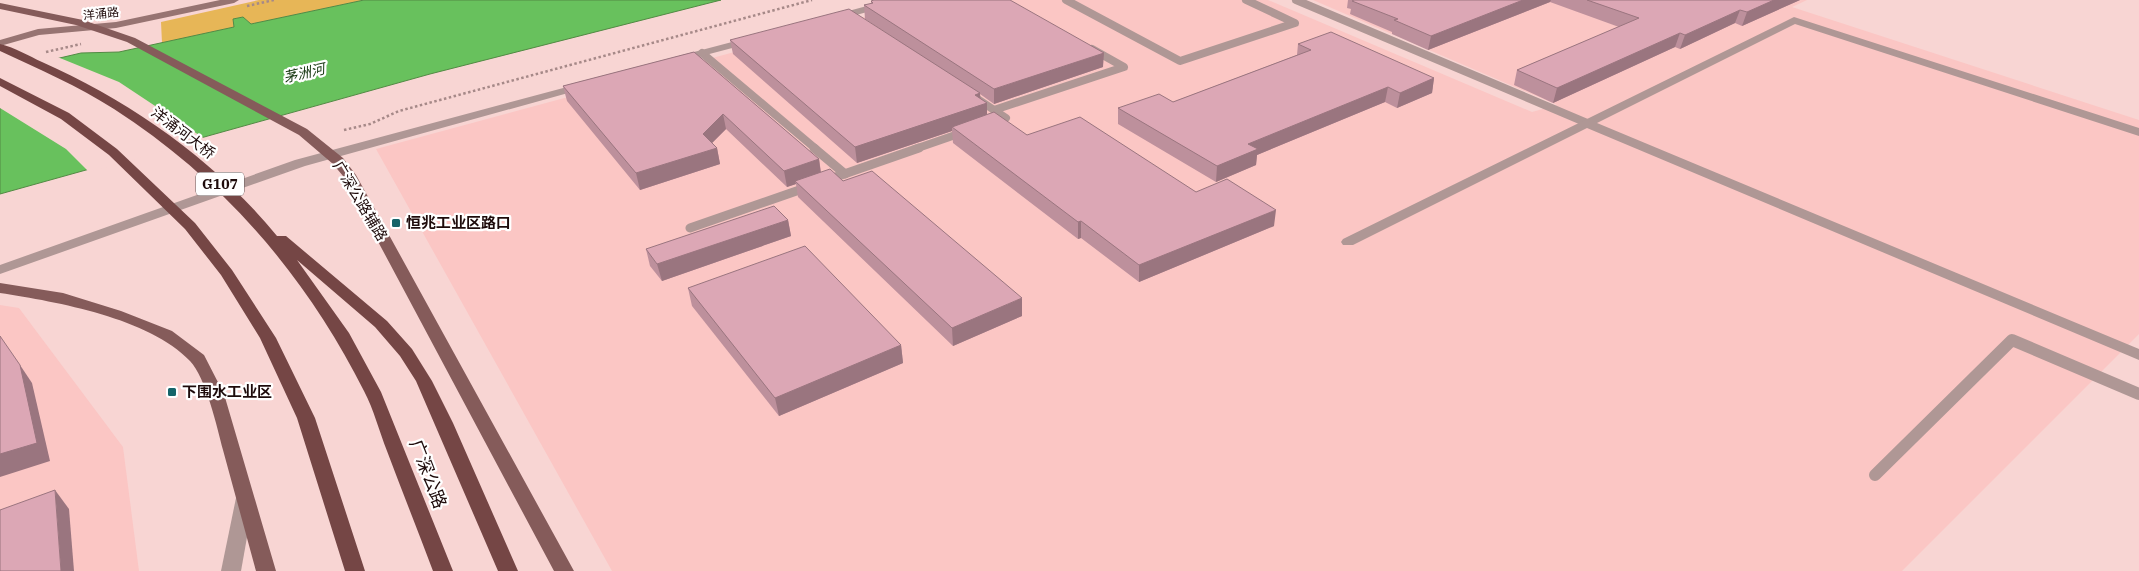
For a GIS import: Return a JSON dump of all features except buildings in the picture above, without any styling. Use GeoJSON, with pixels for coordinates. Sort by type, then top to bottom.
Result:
{"type":"FeatureCollection","features":[{"type":"Feature","properties":{"kind":"highway","name":"洋涌河大桥"},"geometry":{"type":"LineString","coordinates":[[0,45],[64,75],[115,104],[166,137],[206,170],[254,218],[293,264],[329,312],[373,393]]}},
{"type":"Feature","properties":{"kind":"highway"},"geometry":{"type":"LineString","coordinates":[[0,81],[65,116],[113,152],[190,226],[227,273],[268,338],[306,418],[355,571]]}},
{"type":"Feature","properties":{"kind":"highway"},"geometry":{"type":"LineString","coordinates":[[254,218],[381,324],[406,353],[424,381],[444,423],[508,571]]}},
{"type":"Feature","properties":{"kind":"highway","name":"广深公路"},"geometry":{"type":"LineString","coordinates":[[373,393],[443,571]]}},
{"type":"Feature","properties":{"kind":"main road","name":"广深公路辅路"},"geometry":{"type":"LineString","coordinates":[[0,6],[79,22],[131,40],[303,132],[331,154],[349,176],[564,571]]}},
{"type":"Feature","properties":{"kind":"main road"},"geometry":{"type":"LineString","coordinates":[[0,288],[63,298],[116,314],[166,334],[198,359],[216,394],[266,571]]}},
{"type":"Feature","properties":{"kind":"street","name":"洋涌路"},"geometry":{"type":"LineString","coordinates":[[0,38],[36,27],[130,17],[207,0]]}},
{"type":"Feature","properties":{"kind":"street","name":"洋涌路"},"geometry":{"type":"LineString","coordinates":[[0,45],[47,31],[96,28],[146,20],[234,0]]}},
{"type":"Feature","properties":{"kind":"street"},"geometry":{"type":"LineString","coordinates":[[820,21],[852,17],[900,0]]}},
{"type":"Feature","properties":{"kind":"street"},"geometry":{"type":"LineString","coordinates":[[1348,242],[1794,20],[2139,132]]}},
{"type":"Feature","properties":{"kind":"street"},"geometry":{"type":"LineString","coordinates":[[665,63],[766,36]]}},
{"type":"Feature","properties":{"kind":"street"},"geometry":{"type":"LineString","coordinates":[[0,270],[260,176],[331,154],[598,81]]}},
{"type":"Feature","properties":{"kind":"street"},"geometry":{"type":"LineString","coordinates":[[1587,123],[2139,354]]}},
{"type":"Feature","properties":{"kind":"street"},"geometry":{"type":"LineString","coordinates":[[231,571],[246,496]]}},
{"type":"Feature","properties":{"kind":"lane"},"geometry":{"type":"LineString","coordinates":[[1066,0],[1180,61],[1295,23],[1246,0]]}},
{"type":"Feature","properties":{"kind":"lane"},"geometry":{"type":"LineString","coordinates":[[1296,0],[1587,123]]}},
{"type":"Feature","properties":{"kind":"lane"},"geometry":{"type":"LineString","coordinates":[[994,110],[1124,67],[1082,43]]}},
{"type":"Feature","properties":{"kind":"lane"},"geometry":{"type":"LineString","coordinates":[[702,53],[845,174]]}},
{"type":"Feature","properties":{"kind":"lane"},"geometry":{"type":"LineString","coordinates":[[970,94],[1006,118],[979,127]]}},
{"type":"Feature","properties":{"kind":"lane"},"geometry":{"type":"LineString","coordinates":[[690,228],[970,130]]}},
{"type":"Feature","properties":{"kind":"lane"},"geometry":{"type":"LineString","coordinates":[[1875,475],[2012,340],[2139,394]]}},
{"type":"Feature","properties":{"kind":"path"},"geometry":{"type":"LineString","coordinates":[[344,130],[370,124],[408,108],[812,0]]}},
{"type":"Feature","properties":{"kind":"shaded area"},"geometry":{"type":"Polygon","coordinates":[[[259,0],[364,0],[251,24],[243,17],[233,19],[234,27],[162,43],[161,22],[259,0]]]}},
{"type":"Feature","properties":{"kind":"shaded area"},"geometry":{"type":"Polygon","coordinates":[[[926,0],[1268,0],[1532,112],[1557,105],[1313,0],[1807,0],[1792,7],[2139,120],[2139,334],[1902,571],[612,571],[376,149],[926,0]]]}},
{"type":"Feature","properties":{"kind":"shaded area"},"geometry":{"type":"Polygon","coordinates":[[[0,305],[19,308],[123,447],[139,571],[0,571],[0,305]]]}},
{"type":"Feature","properties":{"kind":"water","name":"茅洲河"},"geometry":{"type":"Polygon","coordinates":[[[364,0],[721,0],[430,74],[0,194],[0,72],[81,53],[119,52],[234,27],[233,19],[243,17],[251,24],[364,0]]]}},
{"type":"Feature","properties":{"kind":"pier"},"geometry":{"type":"Polygon","coordinates":[[[55,56],[119,82],[205,139],[89,172],[66,149],[0,108],[0,69],[55,56]]]}},
{"type":"Feature","properties":{"kind":"place","name":"恒兆工业区路口"},"geometry":{"type":"Point","coordinates":[396,223]}},
{"type":"Feature","properties":{"kind":"place","name":"下围水工业区"},"geometry":{"type":"Point","coordinates":[172,392]}}]}
